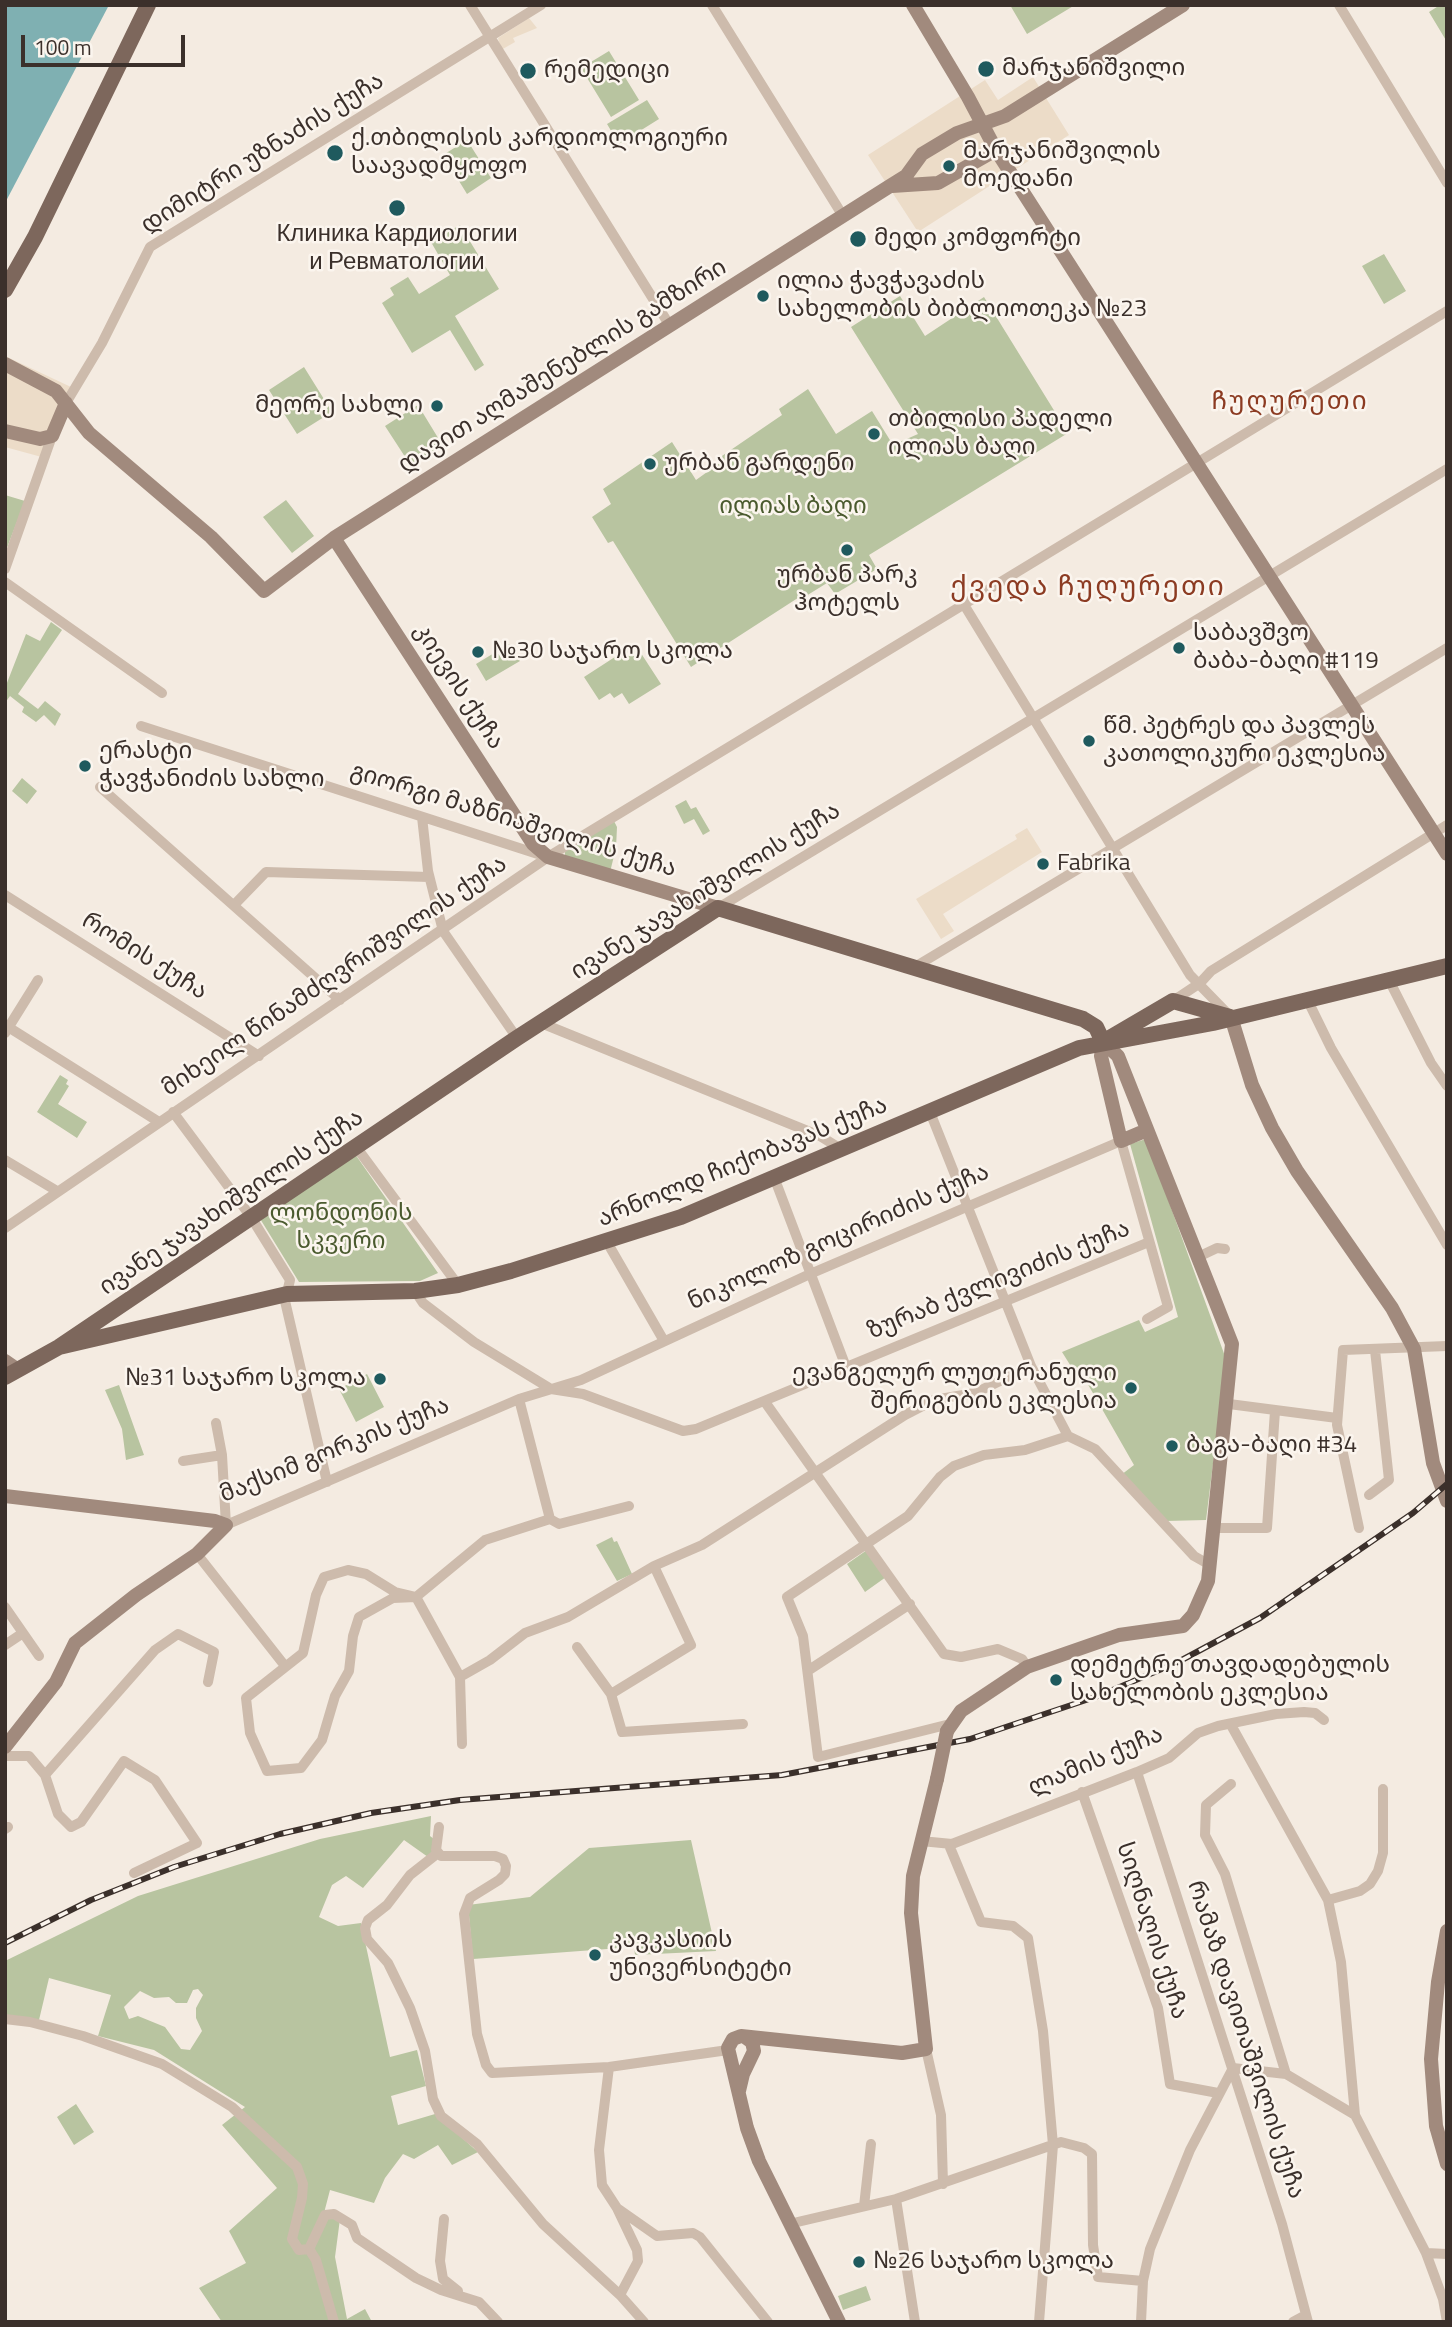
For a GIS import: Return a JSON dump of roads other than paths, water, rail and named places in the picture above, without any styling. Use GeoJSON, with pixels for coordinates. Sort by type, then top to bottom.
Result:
{"type":"FeatureCollection","features":[{"type":"Feature","properties":{"kind":"main road"},"geometry":{"type":"LineString","coordinates":[[5,290],[36,237],[148,5]]}},
{"type":"Feature","properties":{"kind":"main road","name":"გიორგი მაზნიაშვილის ქუჩა"},"geometry":{"type":"LineString","coordinates":[[718,908],[1083,1019],[1099,1035],[1119,1043]]}},
{"type":"Feature","properties":{"kind":"main road","name":"ივანე ჯავახიშვილის ქუჩა"},"geometry":{"type":"LineString","coordinates":[[9,1369],[59,1347],[517,1038],[718,908]]}},
{"type":"Feature","properties":{"kind":"main road"},"geometry":{"type":"LineString","coordinates":[[1119,1043],[1170,1028],[1308,1001],[1447,966]]}},
{"type":"Feature","properties":{"kind":"main road"},"geometry":{"type":"LineString","coordinates":[[1119,1043],[1133,1023],[1175,1004],[1231,1017]]}},
{"type":"Feature","properties":{"kind":"main road"},"geometry":{"type":"LineString","coordinates":[[1170,1028],[1165,1017],[1175,1004]]}},
{"type":"Feature","properties":{"kind":"main road","name":"არნოლდ ჩიქობავას ქუჩა"},"geometry":{"type":"LineString","coordinates":[[59,1347],[287,1294],[415,1290],[458,1284],[607,1242],[681,1217],[1083,1047],[1094,1036],[1099,1035]]}},
{"type":"Feature","properties":{"kind":"main road"},"geometry":{"type":"LineString","coordinates":[[97,1320],[98,1332],[112,1335]]}},
{"type":"Feature","properties":{"kind":"street"},"geometry":{"type":"LineString","coordinates":[[470,5],[670,326]]}},
{"type":"Feature","properties":{"kind":"street","name":"დიმიტრი უზნაძის ქუჩა"},"geometry":{"type":"LineString","coordinates":[[5,569],[53,432],[66,403],[102,344],[150,247],[541,5]]}},
{"type":"Feature","properties":{"kind":"street"},"geometry":{"type":"LineString","coordinates":[[712,5],[843,216]]}},
{"type":"Feature","properties":{"kind":"street"},"geometry":{"type":"LineString","coordinates":[[913,5],[996,150],[1352,705],[1440,829],[1447,854]]}},
{"type":"Feature","properties":{"kind":"street"},"geometry":{"type":"LineString","coordinates":[[996,150],[938,183],[925,184],[918,178],[916,163],[922,155],[957,133],[1005,116],[1183,5]]}},
{"type":"Feature","properties":{"kind":"street"},"geometry":{"type":"LineString","coordinates":[[1339,5],[1447,183]]}},
{"type":"Feature","properties":{"kind":"street","name":"დავით აღმაშენებლის გამზირი"},"geometry":{"type":"LineString","coordinates":[[77,420],[211,537],[264,591],[334,538],[906,176],[916,163]]}},
{"type":"Feature","properties":{"kind":"street","name":"დავით აღმაშენებლის გამზირი"},"geometry":{"type":"LineString","coordinates":[[890,186],[925,184]]}},
{"type":"Feature","properties":{"kind":"street","name":"მიხეილ წინამძღვრიშვილის ქუჩა"},"geometry":{"type":"LineString","coordinates":[[5,1228],[548,857],[1447,311]]}},
{"type":"Feature","properties":{"kind":"street"},"geometry":{"type":"LineString","coordinates":[[5,364],[50,386],[77,420],[40,439],[5,431]]}},
{"type":"Feature","properties":{"kind":"street","name":"ივანე ჯავახიშვილის ქუჩა"},"geometry":{"type":"LineString","coordinates":[[718,908],[1447,469]]}},
{"type":"Feature","properties":{"kind":"street","name":"კიევის ქუჩა"},"geometry":{"type":"LineString","coordinates":[[334,538],[533,844],[548,857]]}},
{"type":"Feature","properties":{"kind":"street"},"geometry":{"type":"LineString","coordinates":[[5,582],[162,693]]}},
{"type":"Feature","properties":{"kind":"street"},"geometry":{"type":"LineString","coordinates":[[963,603],[1190,975],[1231,1017],[1252,1085],[1272,1128],[1297,1171],[1392,1308],[1414,1349],[1433,1463],[1447,1501]]}},
{"type":"Feature","properties":{"kind":"street"},"geometry":{"type":"LineString","coordinates":[[913,968],[1447,648]]}},
{"type":"Feature","properties":{"kind":"street","name":"გიორგი მაზნიაშვილის ქუჩა"},"geometry":{"type":"LineString","coordinates":[[141,726],[548,857],[718,908]]}},
{"type":"Feature","properties":{"kind":"street"},"geometry":{"type":"LineString","coordinates":[[100,786],[340,1000]]}},
{"type":"Feature","properties":{"kind":"street"},"geometry":{"type":"LineString","coordinates":[[422,817],[429,877],[443,931],[517,1038]]}},
{"type":"Feature","properties":{"kind":"street"},"geometry":{"type":"LineString","coordinates":[[1175,1004],[1211,971],[1440,829]]}},
{"type":"Feature","properties":{"kind":"street"},"geometry":{"type":"LineString","coordinates":[[234,905],[266,872],[429,877]]}},
{"type":"Feature","properties":{"kind":"street","name":"რომის ქუჩა"},"geometry":{"type":"LineString","coordinates":[[5,895],[259,1056]]}},
{"type":"Feature","properties":{"kind":"street"},"geometry":{"type":"LineString","coordinates":[[38,980],[7,1029],[159,1122]]}},
{"type":"Feature","properties":{"kind":"street"},"geometry":{"type":"LineString","coordinates":[[1389,980],[1431,1063],[1447,1086]]}},
{"type":"Feature","properties":{"kind":"street"},"geometry":{"type":"LineString","coordinates":[[1308,1001],[1331,1048],[1447,1245]]}},
{"type":"Feature","properties":{"kind":"street"},"geometry":{"type":"LineString","coordinates":[[541,1023],[820,1136],[841,1149]]}},
{"type":"Feature","properties":{"kind":"street"},"geometry":{"type":"LineString","coordinates":[[943,2184],[941,2115],[926,2049],[911,1913],[913,1876],[948,1728],[974,1701],[1027,1667],[1119,1635],[1183,1626],[1193,1615],[1208,1581],[1232,1344],[1147,1130],[1119,1043],[1099,1035],[1101,1056],[1121,1140],[1168,1307],[1147,1319]]}},
{"type":"Feature","properties":{"kind":"street"},"geometry":{"type":"LineString","coordinates":[[173,1112],[251,1217],[290,1280],[285,1301],[327,1482]]}},
{"type":"Feature","properties":{"kind":"street"},"geometry":{"type":"LineString","coordinates":[[930,1112],[1031,1366],[1068,1436],[1095,1448],[1194,1556],[1210,1565]]}},
{"type":"Feature","properties":{"kind":"street","name":"ნიკოლოზ გოცირიძის ქუჩა"},"geometry":{"type":"LineString","coordinates":[[551,1389],[581,1380],[810,1274],[1147,1130]]}},
{"type":"Feature","properties":{"kind":"street"},"geometry":{"type":"LineString","coordinates":[[357,1148],[458,1284]]}},
{"type":"Feature","properties":{"kind":"street"},"geometry":{"type":"LineString","coordinates":[[5,1160],[57,1191]]}},
{"type":"Feature","properties":{"kind":"street"},"geometry":{"type":"LineString","coordinates":[[774,1177],[846,1367]]}},
{"type":"Feature","properties":{"kind":"street"},"geometry":{"type":"LineString","coordinates":[[607,1242],[664,1340]]}},
{"type":"Feature","properties":{"kind":"street","name":"ზურაბ ქვლივიძის ქუჩა"},"geometry":{"type":"LineString","coordinates":[[415,1290],[423,1303],[474,1342],[551,1389],[583,1394],[683,1431],[696,1429],[765,1402],[1149,1242]]}},
{"type":"Feature","properties":{"kind":"street"},"geometry":{"type":"LineString","coordinates":[[1198,1257],[1217,1248],[1225,1249]]}},
{"type":"Feature","properties":{"kind":"street"},"geometry":{"type":"LineString","coordinates":[[1359,1528],[1349,1492],[1338,1418],[1343,1350],[1447,1346]]}},
{"type":"Feature","properties":{"kind":"street"},"geometry":{"type":"LineString","coordinates":[[1369,1495],[1389,1480],[1374,1350]]}},
{"type":"Feature","properties":{"kind":"street"},"geometry":{"type":"LineString","coordinates":[[460,1677],[491,1660],[525,1633],[568,1617],[654,1566],[702,1545],[934,1400],[975,1393],[1031,1366]]}},
{"type":"Feature","properties":{"kind":"street","name":"მაქსიმ გორკის ქუჩა"},"geometry":{"type":"LineString","coordinates":[[5,1496],[215,1521],[226,1525],[519,1399],[551,1389]]}},
{"type":"Feature","properties":{"kind":"street"},"geometry":{"type":"LineString","coordinates":[[519,1399],[550,1519],[559,1524],[629,1506]]}},
{"type":"Feature","properties":{"kind":"street"},"geometry":{"type":"LineString","coordinates":[[765,1402],[944,1654],[961,1657],[998,1649],[1022,1659],[1027,1667]]}},
{"type":"Feature","properties":{"kind":"street"},"geometry":{"type":"LineString","coordinates":[[1228,1404],[1338,1418]]}},
{"type":"Feature","properties":{"kind":"street"},"geometry":{"type":"LineString","coordinates":[[1215,1528],[1266,1528],[1275,1410]]}},
{"type":"Feature","properties":{"kind":"street"},"geometry":{"type":"LineString","coordinates":[[5,1747],[56,1682],[75,1643],[136,1595],[197,1554],[226,1525],[222,1455],[216,1423]]}},
{"type":"Feature","properties":{"kind":"street"},"geometry":{"type":"LineString","coordinates":[[948,1728],[818,1757],[803,1636],[787,1598],[908,1516],[940,1478],[954,1466],[984,1455],[1025,1450],[1068,1436]]}},
{"type":"Feature","properties":{"kind":"street"},"geometry":{"type":"LineString","coordinates":[[183,1461],[222,1455]]}},
{"type":"Feature","properties":{"kind":"street"},"geometry":{"type":"LineString","coordinates":[[462,1744],[460,1677],[416,1597],[395,1592],[366,1574],[348,1570],[324,1577],[316,1595],[303,1653],[246,1698],[250,1733],[267,1771],[301,1768],[322,1740],[335,1696],[349,1671],[353,1636],[359,1617],[393,1598],[416,1597],[485,1540],[550,1519]]}},
{"type":"Feature","properties":{"kind":"street"},"geometry":{"type":"LineString","coordinates":[[197,1554],[285,1666]]}},
{"type":"Feature","properties":{"kind":"street"},"geometry":{"type":"LineString","coordinates":[[611,1694],[691,1645],[654,1566]]}},
{"type":"Feature","properties":{"kind":"street"},"geometry":{"type":"LineString","coordinates":[[809,1670],[910,1604]]}},
{"type":"Feature","properties":{"kind":"street"},"geometry":{"type":"LineString","coordinates":[[5,1607],[39,1656]]}},
{"type":"Feature","properties":{"kind":"street"},"geometry":{"type":"LineString","coordinates":[[5,1644],[23,1633]]}},
{"type":"Feature","properties":{"kind":"street"},"geometry":{"type":"LineString","coordinates":[[45,1775],[155,1650],[178,1634],[214,1652],[208,1682]]}},
{"type":"Feature","properties":{"kind":"street"},"geometry":{"type":"LineString","coordinates":[[577,1647],[611,1694],[622,1732],[743,1724]]}},
{"type":"Feature","properties":{"kind":"street","name":"ლამის ქუჩა"},"geometry":{"type":"LineString","coordinates":[[921,1841],[949,1845],[1137,1772],[1169,1758],[1198,1733],[1276,1714],[1315,1713],[1324,1720]]}},
{"type":"Feature","properties":{"kind":"street"},"geometry":{"type":"LineString","coordinates":[[5,1739],[24,1724]]}},
{"type":"Feature","properties":{"kind":"street"},"geometry":{"type":"LineString","coordinates":[[1231,1725],[1328,1900],[1341,1962],[1353,2065],[1354,2115],[1426,2253],[1443,2299],[1447,2322]]}},
{"type":"Feature","properties":{"kind":"street"},"geometry":{"type":"LineString","coordinates":[[5,1756],[29,1756],[45,1775],[58,1814],[71,1827],[81,1822],[124,1760],[155,1780],[197,1843],[134,1873]]}},
{"type":"Feature","properties":{"kind":"street","name":"რამაზ დავითაშვილის ქუჩა"},"geometry":{"type":"LineString","coordinates":[[1137,1772],[1282,2224],[1307,2318]]}},
{"type":"Feature","properties":{"kind":"street"},"geometry":{"type":"LineString","coordinates":[[1231,1784],[1206,1805],[1205,1835],[1225,1874],[1286,2074]]}},
{"type":"Feature","properties":{"kind":"street"},"geometry":{"type":"LineString","coordinates":[[1328,1900],[1360,1891],[1370,1884],[1378,1871],[1383,1853],[1383,1789]]}},
{"type":"Feature","properties":{"kind":"street","name":"სიღნაღის ქუჩა"},"geometry":{"type":"LineString","coordinates":[[1082,1792],[1158,2008],[1170,2084],[1218,2093]]}},
{"type":"Feature","properties":{"kind":"street"},"geometry":{"type":"LineString","coordinates":[[439,1828],[438,1853],[410,1875],[387,1905],[368,1920],[365,1928],[368,1939],[388,1963],[410,2008],[425,2052],[433,2099],[441,2116],[484,2152],[543,2224],[620,2295],[644,2322]]}},
{"type":"Feature","properties":{"kind":"street"},"geometry":{"type":"LineString","coordinates":[[949,1845],[981,1922],[1013,1926],[1028,1938],[1045,2054],[1053,2145],[1039,2322]]}},
{"type":"Feature","properties":{"kind":"street"},"geometry":{"type":"LineString","coordinates":[[438,1853],[442,1856],[495,1856],[503,1859],[506,1866],[499,1880],[470,1898],[464,1914],[477,2034],[485,2065],[492,2073],[503,2075],[609,2067],[729,2054]]}},
{"type":"Feature","properties":{"kind":"street"},"geometry":{"type":"LineString","coordinates":[[1447,1931],[1438,1982],[1431,2059],[1436,2126],[1447,2164]]}},
{"type":"Feature","properties":{"kind":"street"},"geometry":{"type":"LineString","coordinates":[[5,2019],[30,2022],[83,2036],[162,2064],[232,2107],[297,2167],[303,2184],[292,2239],[299,2250],[309,2249]]}},
{"type":"Feature","properties":{"kind":"street"},"geometry":{"type":"LineString","coordinates":[[839,2322],[759,2161],[738,2096],[729,2054],[733,2039],[745,2037],[777,2042],[800,2041],[902,2053],[926,2049]]}},
{"type":"Feature","properties":{"kind":"street"},"geometry":{"type":"LineString","coordinates":[[738,2096],[754,2046],[745,2037]]}},
{"type":"Feature","properties":{"kind":"street"},"geometry":{"type":"LineString","coordinates":[[729,2054],[737,2062],[752,2057],[777,2042]]}},
{"type":"Feature","properties":{"kind":"street"},"geometry":{"type":"LineString","coordinates":[[609,2067],[599,2171],[602,2185],[617,2208],[637,2250],[638,2262],[620,2295]]}},
{"type":"Feature","properties":{"kind":"street"},"geometry":{"type":"LineString","coordinates":[[1141,2322],[1143,2281],[1150,2249],[1166,2206],[1218,2093],[1233,2068],[1286,2074],[1354,2115]]}},
{"type":"Feature","properties":{"kind":"street"},"geometry":{"type":"LineString","coordinates":[[864,2206],[871,2144]]}},
{"type":"Feature","properties":{"kind":"street"},"geometry":{"type":"LineString","coordinates":[[789,2224],[896,2199],[1053,2145],[1071,2144],[1092,2154],[1093,2245],[1098,2277],[1143,2281]]}},
{"type":"Feature","properties":{"kind":"street"},"geometry":{"type":"LineString","coordinates":[[896,2199],[915,2322]]}},
{"type":"Feature","properties":{"kind":"street"},"geometry":{"type":"LineString","coordinates":[[617,2208],[657,2236],[693,2233],[700,2237],[768,2322]]}},
{"type":"Feature","properties":{"kind":"street"},"geometry":{"type":"LineString","coordinates":[[309,2249],[325,2215],[334,2214],[352,2225],[357,2238],[416,2278],[441,2290],[479,2302],[498,2322]]}},
{"type":"Feature","properties":{"kind":"street"},"geometry":{"type":"LineString","coordinates":[[444,2219],[440,2261],[443,2279],[463,2296]]}},
{"type":"Feature","properties":{"kind":"street"},"geometry":{"type":"LineString","coordinates":[[309,2249],[316,2260],[334,2322]]}},
{"type":"Feature","properties":{"kind":"street"},"geometry":{"type":"LineString","coordinates":[[1426,2253],[1447,2254]]}},
{"type":"Feature","properties":{"kind":"street"},"geometry":{"type":"LineString","coordinates":[[1293,2322],[1307,2318]]}},
{"type":"Feature","properties":{"kind":"water"},"geometry":{"type":"Polygon","coordinates":[[[5,5],[109,5],[5,203],[5,5]]]}},
{"type":"Feature","properties":{"kind":"railway"},"geometry":{"type":"LineString","coordinates":[[5,1943],[91,1900],[174,1867],[280,1834],[371,1813],[460,1800],[782,1775],[970,1739],[1101,1695],[1178,1662],[1260,1618],[1413,1513],[1447,1484]]}},
{"type":"Feature","properties":{"kind":"place","name":"მარჯანიშვილი"},"geometry":{"type":"Point","coordinates":[986,69]}},
{"type":"Feature","properties":{"kind":"place","name":"რემედიცი"},"geometry":{"type":"Point","coordinates":[528,71]}},
{"type":"Feature","properties":{"kind":"place","name":"ქ.თბილისის კარდიოლოგიური საავადმყოფო"},"geometry":{"type":"Point","coordinates":[335,153]}},
{"type":"Feature","properties":{"kind":"place","name":"მარჯანიშვილის მოედანი"},"geometry":{"type":"Point","coordinates":[949,166]}},
{"type":"Feature","properties":{"kind":"place","name":"Клиника Кардиологии и Ревматологии"},"geometry":{"type":"Point","coordinates":[397,208]}},
{"type":"Feature","properties":{"kind":"place","name":"მედი კომფორტი"},"geometry":{"type":"Point","coordinates":[858,239]}},
{"type":"Feature","properties":{"kind":"place","name":"ილია ჭავჭავაძის სახელობის ბიბლიოთეკა №23"},"geometry":{"type":"Point","coordinates":[763,296]}},
{"type":"Feature","properties":{"kind":"place","name":"მეორე სახლი"},"geometry":{"type":"Point","coordinates":[437,406]}},
{"type":"Feature","properties":{"kind":"place","name":"თბილისი პადელი ილიას ბაღი"},"geometry":{"type":"Point","coordinates":[874,434]}},
{"type":"Feature","properties":{"kind":"place","name":"ურბან გარდენი"},"geometry":{"type":"Point","coordinates":[650,464]}},
{"type":"Feature","properties":{"kind":"place","name":"ურბან პარკ ჰოტელს"},"geometry":{"type":"Point","coordinates":[847,550]}},
{"type":"Feature","properties":{"kind":"place","name":"საბავშვო ბაბა-ბაღი #119"},"geometry":{"type":"Point","coordinates":[1179,648]}},
{"type":"Feature","properties":{"kind":"place","name":"№30 საჯარო სკოლა"},"geometry":{"type":"Point","coordinates":[478,652]}},
{"type":"Feature","properties":{"kind":"place","name":"წმ. პეტრეს და პავლეს კათოლიკური ეკლესია"},"geometry":{"type":"Point","coordinates":[1089,741]}},
{"type":"Feature","properties":{"kind":"place","name":"ერასტი ჭავჭანიძის სახლი"},"geometry":{"type":"Point","coordinates":[85,766]}},
{"type":"Feature","properties":{"kind":"place","name":"Fabrika"},"geometry":{"type":"Point","coordinates":[1043,864]}},
{"type":"Feature","properties":{"kind":"place","name":"№31 საჯარო სკოლა"},"geometry":{"type":"Point","coordinates":[380,1379]}},
{"type":"Feature","properties":{"kind":"place","name":"ევანგელურ ლუთერანული შერიგების ეკლესია"},"geometry":{"type":"Point","coordinates":[1131,1388]}},
{"type":"Feature","properties":{"kind":"place","name":"ბაგა-ბაღი #34"},"geometry":{"type":"Point","coordinates":[1172,1446]}},
{"type":"Feature","properties":{"kind":"place","name":"დემეტრე თავდადებულის სახელობის ეკლესია"},"geometry":{"type":"Point","coordinates":[1056,1680]}},
{"type":"Feature","properties":{"kind":"place","name":"კავკასიის უნივერსიტეტი"},"geometry":{"type":"Point","coordinates":[595,1955]}},
{"type":"Feature","properties":{"kind":"place","name":"№26 საჯარო სკოლა"},"geometry":{"type":"Point","coordinates":[859,2262]}},
{"type":"Feature","properties":{"kind":"district","name":"ჩუღურეთი"},"geometry":{"type":"Point","coordinates":[1290,403]}},
{"type":"Feature","properties":{"kind":"district","name":"ქვედა ჩუღურეთი"},"geometry":{"type":"Point","coordinates":[1088,588]}},
{"type":"Feature","properties":{"kind":"park label","name":"ილიას ბაღი"},"geometry":{"type":"Point","coordinates":[793,507]}},
{"type":"Feature","properties":{"kind":"park label","name":"ლონდონის სკვერი"},"geometry":{"type":"Point","coordinates":[341,1228]}}]}
